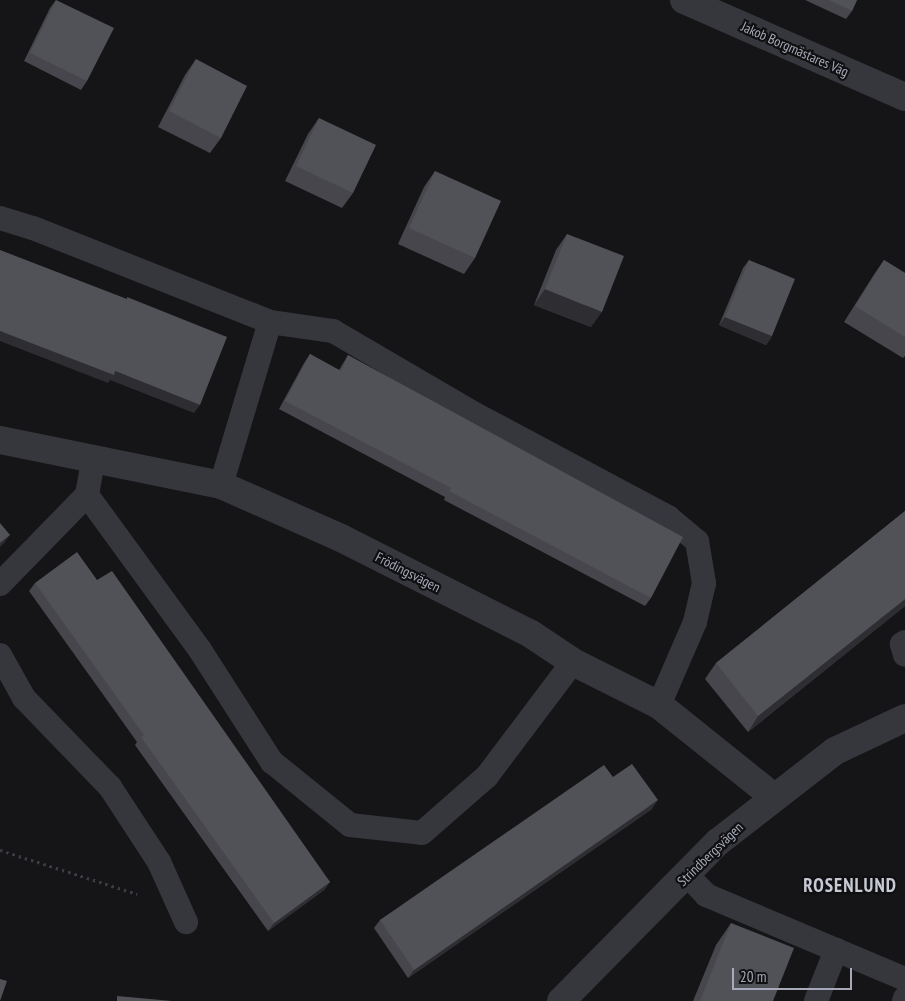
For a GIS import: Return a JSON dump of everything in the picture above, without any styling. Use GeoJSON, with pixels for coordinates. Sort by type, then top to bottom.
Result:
{"type":"FeatureCollection","features":[{"type":"Feature","properties":{"kind":"street","name":"Jakob Borgmästares Väg"},"geometry":{"type":"LineString","coordinates":[[684,0],[905,98]]}},
{"type":"Feature","properties":{"kind":"street","name":"Frödingsvägen"},"geometry":{"type":"LineString","coordinates":[[0,440],[221,485],[341,538],[531,634],[573,662],[658,705],[774,797]]}},
{"type":"Feature","properties":{"kind":"street","name":"Strindbergsvägen"},"geometry":{"type":"LineString","coordinates":[[562,1001],[718,842],[774,797],[835,752],[905,718]]}},
{"type":"Feature","properties":{"kind":"lane"},"geometry":{"type":"LineString","coordinates":[[0,218],[33,228],[270,322],[333,332],[475,414],[668,518],[697,541],[704,583],[695,622],[658,705]]}},
{"type":"Feature","properties":{"kind":"lane"},"geometry":{"type":"LineString","coordinates":[[221,485],[270,322]]}},
{"type":"Feature","properties":{"kind":"lane"},"geometry":{"type":"LineString","coordinates":[[0,584],[87,495],[93,460]]}},
{"type":"Feature","properties":{"kind":"lane"},"geometry":{"type":"LineString","coordinates":[[87,495],[200,650],[272,762],[350,825],[422,833],[487,776],[573,662]]}},
{"type":"Feature","properties":{"kind":"lane"},"geometry":{"type":"LineString","coordinates":[[905,642],[902,644],[905,655]]}},
{"type":"Feature","properties":{"kind":"lane"},"geometry":{"type":"LineString","coordinates":[[0,655],[24,698],[110,787],[158,862],[183,915]]}},
{"type":"Feature","properties":{"kind":"lane"},"geometry":{"type":"LineString","coordinates":[[687,875],[706,895],[905,979]]}},
{"type":"Feature","properties":{"kind":"lane"},"geometry":{"type":"LineString","coordinates":[[816,1001],[836,950]]}},
{"type":"Feature","properties":{"kind":"path"},"geometry":{"type":"LineString","coordinates":[[0,850],[183,915]]}},
{"type":"Feature","properties":{"kind":"building"},"geometry":{"type":"Polygon","coordinates":[[[56,0],[114,28],[87,81],[30,53],[56,0]]]}},
{"type":"Feature","properties":{"kind":"building"},"geometry":{"type":"Polygon","coordinates":[[[829,0],[857,0],[852,11],[829,0]]]}},
{"type":"Feature","properties":{"kind":"building"},"geometry":{"type":"Polygon","coordinates":[[[196,59],[247,86],[221,138],[169,111],[196,59]]]}},
{"type":"Feature","properties":{"kind":"building"},"geometry":{"type":"Polygon","coordinates":[[[319,118],[376,145],[353,193],[296,166],[319,118]]]}},
{"type":"Feature","properties":{"kind":"building"},"geometry":{"type":"Polygon","coordinates":[[[435,171],[501,201],[475,258],[409,228],[435,171]]]}},
{"type":"Feature","properties":{"kind":"building"},"geometry":{"type":"Polygon","coordinates":[[[567,234],[624,256],[602,312],[545,289],[567,234]]]}},
{"type":"Feature","properties":{"kind":"building"},"geometry":{"type":"Polygon","coordinates":[[[0,250],[127,299],[127,297],[227,337],[200,405],[115,371],[114,375],[0,331],[0,250]]]}},
{"type":"Feature","properties":{"kind":"building"},"geometry":{"type":"Polygon","coordinates":[[[749,260],[795,279],[772,336],[725,317],[749,260]]]}},
{"type":"Feature","properties":{"kind":"building"},"geometry":{"type":"Polygon","coordinates":[[[884,260],[905,273],[905,337],[855,306],[884,260]]]}},
{"type":"Feature","properties":{"kind":"building"},"geometry":{"type":"Polygon","coordinates":[[[310,354],[341,371],[348,355],[683,537],[651,598],[449,491],[451,488],[285,401],[310,354]]]}},
{"type":"Feature","properties":{"kind":"building"},"geometry":{"type":"Polygon","coordinates":[[[905,511],[905,599],[758,716],[716,663],[905,511]]]}},
{"type":"Feature","properties":{"kind":"building"},"geometry":{"type":"Polygon","coordinates":[[[0,523],[10,535],[0,543],[0,523]]]}},
{"type":"Feature","properties":{"kind":"building"},"geometry":{"type":"Polygon","coordinates":[[[77,552],[97,580],[112,571],[330,882],[274,923],[141,737],[144,735],[35,583],[77,552]]]}},
{"type":"Feature","properties":{"kind":"building"},"geometry":{"type":"Polygon","coordinates":[[[632,764],[658,800],[414,970],[380,920],[604,765],[613,777],[632,764]]]}},
{"type":"Feature","properties":{"kind":"building"},"geometry":{"type":"Polygon","coordinates":[[[731,923],[794,948],[773,1001],[700,1001],[731,923]]]}},
{"type":"Feature","properties":{"kind":"building"},"geometry":{"type":"Polygon","coordinates":[[[0,979],[7,981],[0,1001],[0,979]]]}},
{"type":"Feature","properties":{"kind":"building"},"geometry":{"type":"Polygon","coordinates":[[[117,996],[172,1001],[117,1001],[117,996]]]}},
{"type":"Feature","properties":{"kind":"district","name":"ROSENLUND"},"geometry":{"type":"Point","coordinates":[850,886]}}]}
